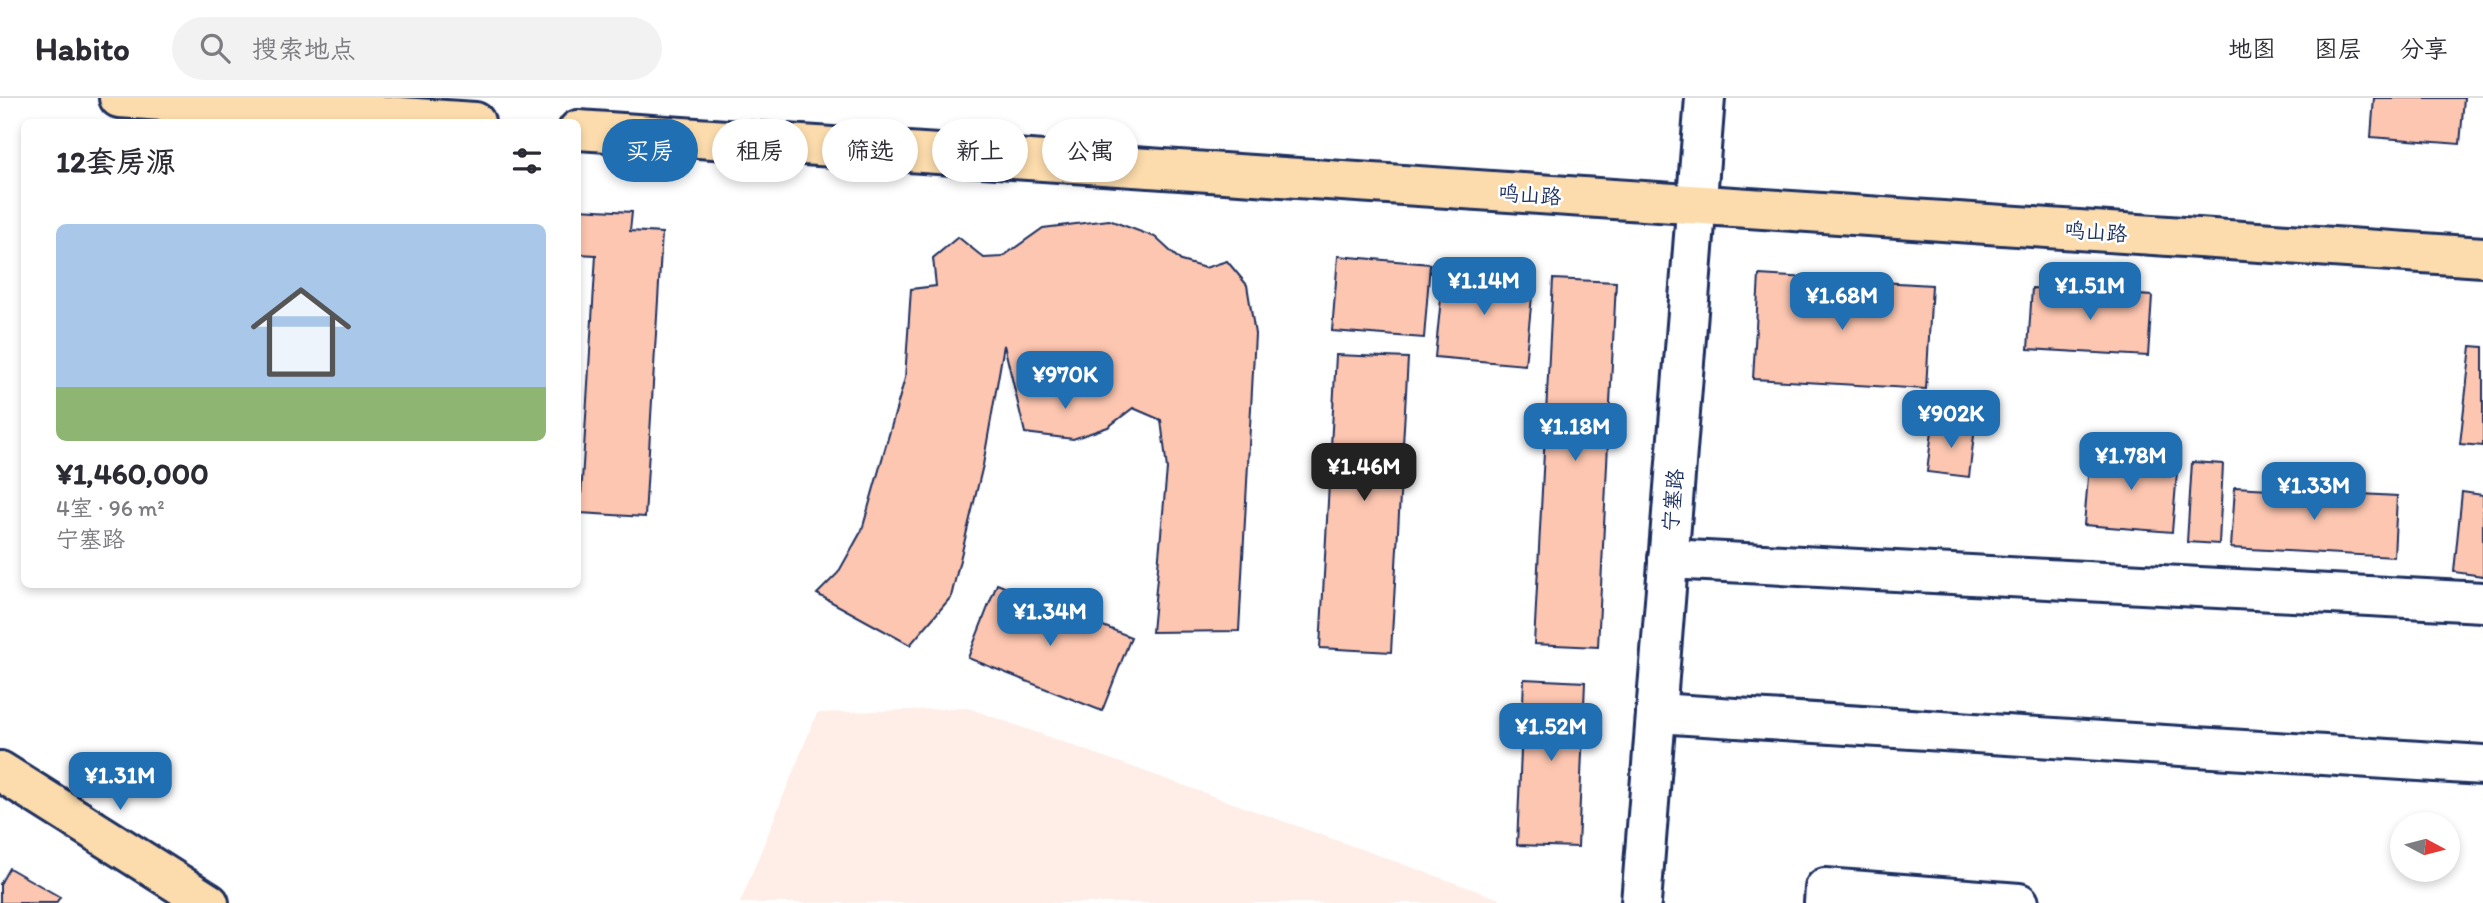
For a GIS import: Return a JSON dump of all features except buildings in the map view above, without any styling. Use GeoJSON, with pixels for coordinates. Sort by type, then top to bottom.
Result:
{"type":"FeatureCollection","features":[{"type":"Feature","properties":{"kind":"main road"},"geometry":{"type":"LineString","coordinates":[[119,98],[430,119]]}},
{"type":"Feature","properties":{"kind":"main road","name":"鸣山路"},"geometry":{"type":"LineString","coordinates":[[581,130],[2483,257]]}},
{"type":"Feature","properties":{"kind":"main road"},"geometry":{"type":"LineString","coordinates":[[0,771],[209,903]]}},
{"type":"Feature","properties":{"kind":"street","name":"宁塞路"},"geometry":{"type":"LineString","coordinates":[[1641,903],[1705,98]]}},
{"type":"Feature","properties":{"kind":"street"},"geometry":{"type":"LineString","coordinates":[[1668,559],[2483,602]]}},
{"type":"Feature","properties":{"kind":"street"},"geometry":{"type":"LineString","coordinates":[[1656,713],[2483,765]]}},
{"type":"Feature","properties":{"kind":"street"},"geometry":{"type":"LineString","coordinates":[[1824,903],[1825,888],[2019,903]]}},
{"type":"Feature","properties":{"kind":"shaded area"},"geometry":{"type":"Polygon","coordinates":[[[968,708],[1511,903],[740,903],[817,713],[968,708]]]}}]}
